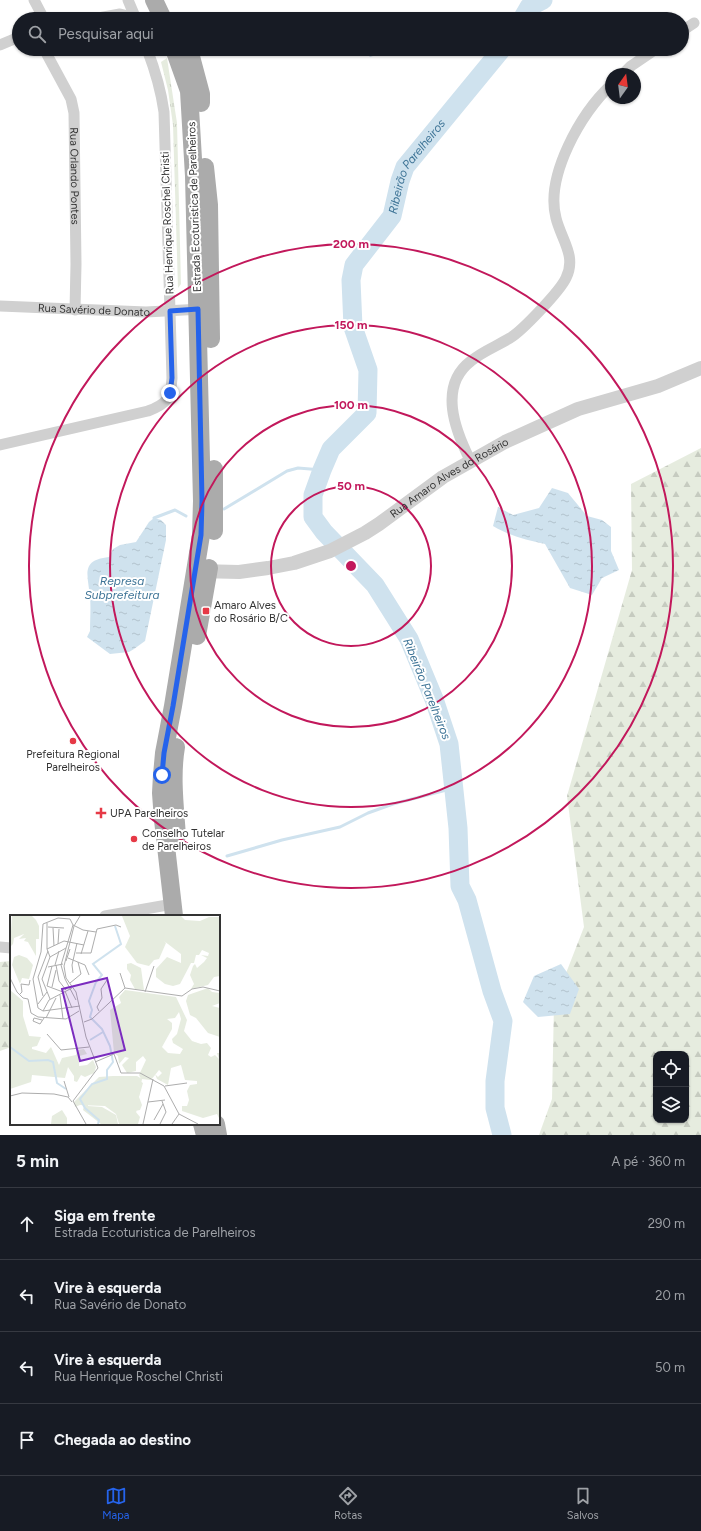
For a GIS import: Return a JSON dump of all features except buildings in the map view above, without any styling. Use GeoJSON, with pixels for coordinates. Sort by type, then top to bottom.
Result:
{"type":"FeatureCollection","features":[{"type":"Feature","properties":{"kind":"main road","name":"Estrada Ecoturistica de Parelheiros"},"geometry":{"type":"LineString","coordinates":[[176,56],[189,91],[215,501],[214,529],[202,571],[175,755],[177,912]]}},
{"type":"Feature","properties":{"kind":"main road","name":"Estrada Ecoturistica de Parelheiros"},"geometry":{"type":"LineString","coordinates":[[192,56],[201,94],[209,205],[204,309]]}},
{"type":"Feature","properties":{"kind":"main road"},"geometry":{"type":"LineString","coordinates":[[202,1125],[205,1135]]}},
{"type":"Feature","properties":{"kind":"main road"},"geometry":{"type":"LineString","coordinates":[[216,1125],[218,1135]]}},
{"type":"Feature","properties":{"kind":"street"},"geometry":{"type":"LineString","coordinates":[[34,0],[40,12]]}},
{"type":"Feature","properties":{"kind":"street"},"geometry":{"type":"LineString","coordinates":[[128,0],[134,12]]}},
{"type":"Feature","properties":{"kind":"street"},"geometry":{"type":"LineString","coordinates":[[689,26],[694,23]]}},
{"type":"Feature","properties":{"kind":"street"},"geometry":{"type":"LineString","coordinates":[[0,33],[9,41]]}},
{"type":"Feature","properties":{"kind":"street","name":"Rua Orlando Pontes"},"geometry":{"type":"LineString","coordinates":[[48,56],[71,99],[74,113],[76,264],[75,310]]}},
{"type":"Feature","properties":{"kind":"street","name":"Rua Henrique Roschel Christi"},"geometry":{"type":"LineString","coordinates":[[0,445],[148,411],[160,407],[168,399],[172,378],[164,112],[157,74],[150,56]]}},
{"type":"Feature","properties":{"kind":"street"},"geometry":{"type":"LineString","coordinates":[[631,66],[638,56]]}},
{"type":"Feature","properties":{"kind":"street"},"geometry":{"type":"LineString","coordinates":[[631,66],[646,56]]}},
{"type":"Feature","properties":{"kind":"street"},"geometry":{"type":"LineString","coordinates":[[470,460],[461,442],[451,406],[452,389],[458,375],[470,361],[512,337],[547,303],[565,280],[570,261],[569,250],[556,218],[554,188],[558,172],[571,141],[591,107],[605,92]]}},
{"type":"Feature","properties":{"kind":"street","name":"Rua Savério de Donato"},"geometry":{"type":"LineString","coordinates":[[0,306],[146,312],[204,309]]}},
{"type":"Feature","properties":{"kind":"street","name":"Rua Amaro Alves do Rosário"},"geometry":{"type":"LineString","coordinates":[[202,571],[239,572],[268,568],[294,563],[330,551],[365,533],[420,493],[470,460],[505,442],[578,409],[658,386],[701,368]]}},
{"type":"Feature","properties":{"kind":"street"},"geometry":{"type":"LineString","coordinates":[[123,915],[177,912]]}},
{"type":"Feature","properties":{"kind":"street"},"geometry":{"type":"LineString","coordinates":[[0,947],[10,948]]}},
{"type":"Feature","properties":{"kind":"green space"},"geometry":{"type":"Polygon","coordinates":[[[167,58],[177,123],[181,284],[178,288],[173,125],[168,90],[161,62],[167,58]]]}},
{"type":"Feature","properties":{"kind":"green space"},"geometry":{"type":"Polygon","coordinates":[[[701,448],[701,1135],[539,1135],[552,1099],[554,1004],[584,927],[567,796],[632,570],[631,484],[701,448]]]}},
{"type":"Feature","properties":{"kind":"green space"},"geometry":{"type":"Polygon","coordinates":[[[10,961],[10,1047],[0,1051],[0,962],[10,961]]]}},
{"type":"Feature","properties":{"kind":"water"},"geometry":{"type":"Polygon","coordinates":[[[552,488],[568,493],[587,516],[602,520],[611,527],[611,551],[619,570],[602,578],[592,595],[570,588],[545,544],[518,537],[493,526],[498,507],[513,515],[539,508],[552,488]]]}},
{"type":"Feature","properties":{"kind":"water","name":"Represa Subprefeitura"},"geometry":{"type":"Polygon","coordinates":[[[154,518],[161,520],[166,525],[166,540],[145,641],[129,652],[110,654],[87,637],[90,631],[88,570],[94,561],[109,557],[113,549],[120,545],[136,542],[149,522],[154,518]]]}},
{"type":"Feature","properties":{"kind":"water"},"geometry":{"type":"Polygon","coordinates":[[[561,964],[579,989],[570,1014],[538,1017],[523,1002],[534,976],[561,964]]]}},
{"type":"Feature","properties":{"kind":"waterway","name":"Ribeirão Parelheiros"},"geometry":{"type":"LineString","coordinates":[[526,12],[529,7],[543,0]]}},
{"type":"Feature","properties":{"kind":"waterway","name":"Ribeirão Parelheiros"},"geometry":{"type":"LineString","coordinates":[[496,56],[405,167],[400,181],[392,216],[354,265],[351,280],[353,327],[368,370],[367,413],[331,449],[313,495],[313,517],[324,532],[375,585],[409,639],[434,699],[449,744],[458,828],[460,886],[467,900],[492,991],[503,1021],[495,1081],[495,1108],[502,1135]]}},
{"type":"Feature","properties":{"kind":"waterway"},"geometry":{"type":"LineString","coordinates":[[224,509],[287,471],[298,468],[322,470]]}},
{"type":"Feature","properties":{"kind":"waterway"},"geometry":{"type":"LineString","coordinates":[[154,518],[175,510],[186,516]]}},
{"type":"Feature","properties":{"kind":"waterway"},"geometry":{"type":"LineString","coordinates":[[227,856],[282,840],[340,827],[368,813],[393,804],[454,788]]}},
{"type":"Feature","properties":{"kind":"place","name":"Amaro Alves do Rosário B/C"},"geometry":{"type":"Point","coordinates":[206,611]}},
{"type":"Feature","properties":{"kind":"place","name":"Prefeitura Regional Parelheiros"},"geometry":{"type":"Point","coordinates":[73,741]}},
{"type":"Feature","properties":{"kind":"place","name":"UPA Parelheiros"},"geometry":{"type":"Point","coordinates":[101,813]}},
{"type":"Feature","properties":{"kind":"place","name":"Conselho Tutelar de Parelheiros"},"geometry":{"type":"Point","coordinates":[134,839]}},
{"type":"Feature","properties":{"kind":"route"},"geometry":{"type":"LineString","coordinates":[[162,775],[164,753],[201,535],[202,501],[198,309],[170,311],[172,378],[170,393]]}}]}
